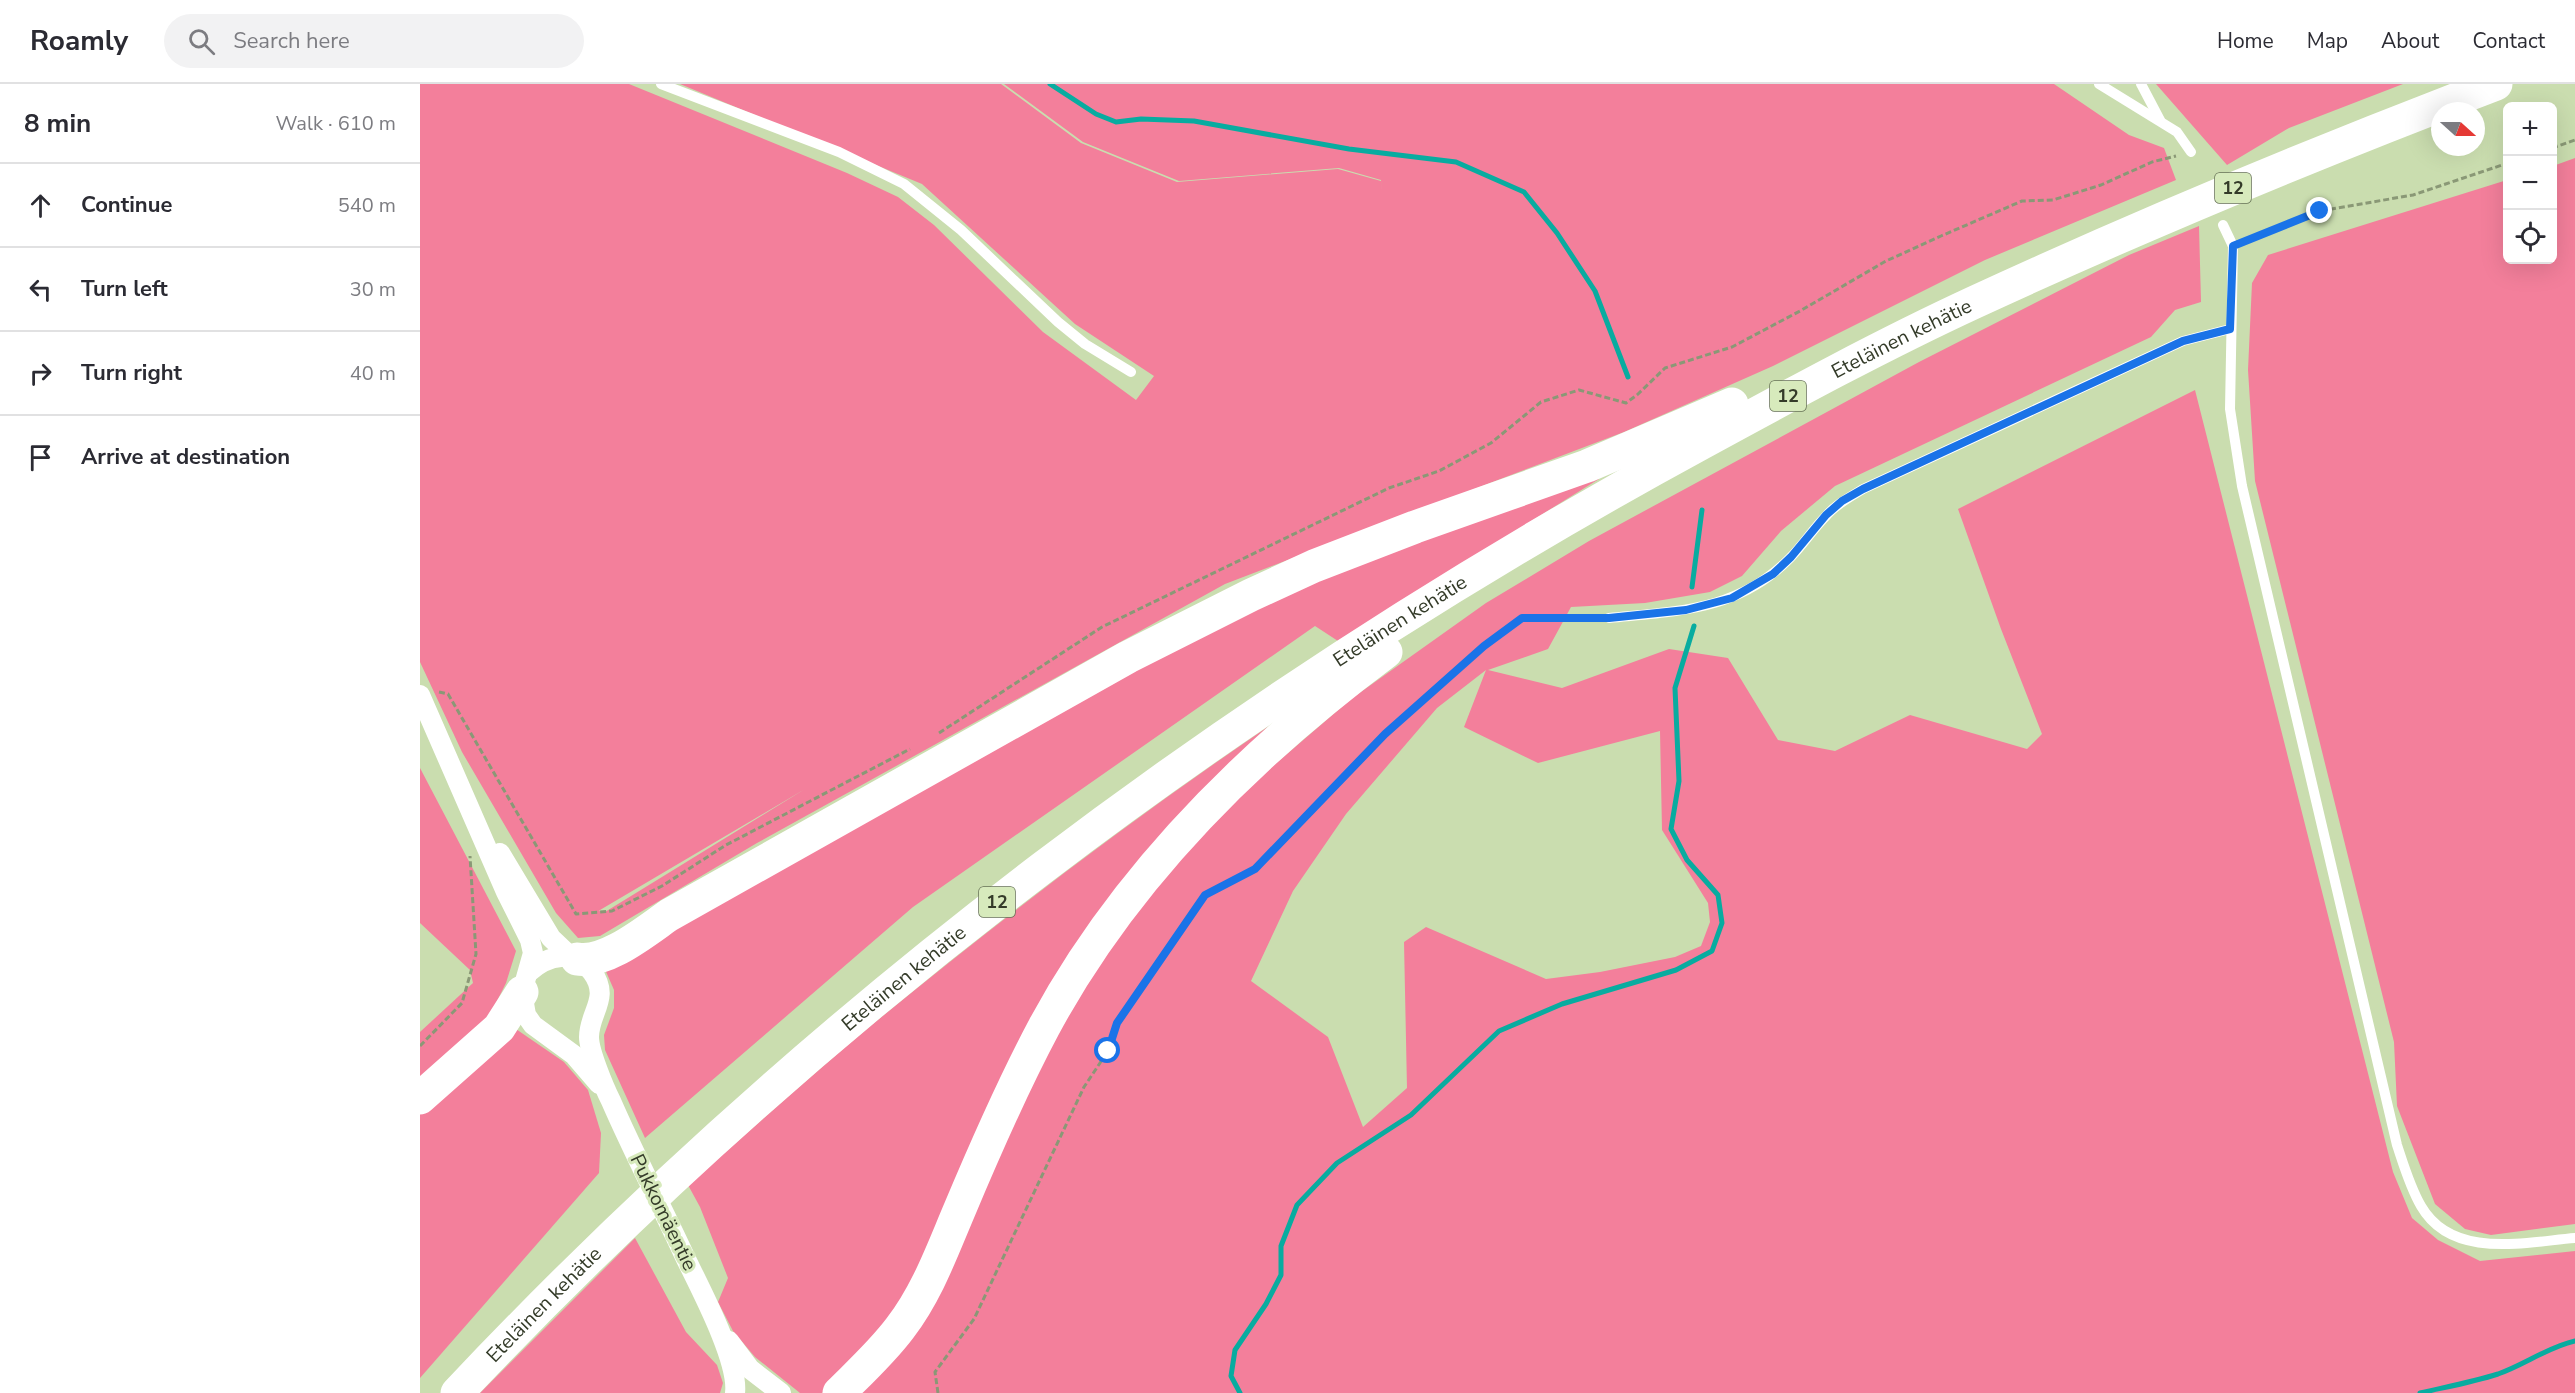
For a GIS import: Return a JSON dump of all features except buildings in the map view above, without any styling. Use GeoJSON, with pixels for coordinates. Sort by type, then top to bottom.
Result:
{"type":"FeatureCollection","features":[{"type":"Feature","properties":{"kind":"highway","name":"Eteläinen kehätie"},"geometry":{"type":"LineString","coordinates":[[457,1393],[563,1282],[816,1048],[968,924],[1123,808],[1295,688],[1484,567],[1605,496],[1803,388],[1974,302],[2199,203],[2496,84]]}},
{"type":"Feature","properties":{"kind":"highway"},"geometry":{"type":"LineString","coordinates":[[574,958],[587,961],[613,951],[696,900],[1021,716],[1175,631],[1251,595],[1365,547],[1598,462],[1681,427],[1840,353],[1974,302]]}},
{"type":"Feature","properties":{"kind":"highway"},"geometry":{"type":"LineString","coordinates":[[839,1393],[879,1354],[901,1327],[919,1299],[938,1263],[996,1126],[1043,1028],[1067,986],[1108,924],[1155,862],[1226,788],[1294,726],[1367,666],[1605,496]]}},
{"type":"Feature","properties":{"kind":"highway"},"geometry":{"type":"LineString","coordinates":[[420,1098],[499,1028],[525,982]]}},
{"type":"Feature","properties":{"kind":"street","name":"Pukkomäentie"},"geometry":{"type":"LineString","coordinates":[[425,692],[506,892],[530,940],[533,953],[525,982],[526,1015],[533,1025],[574,1055],[609,1099]]}},
{"type":"Feature","properties":{"kind":"street","name":"Pukkomäentie"},"geometry":{"type":"LineString","coordinates":[[466,797],[541,924],[561,950],[587,966],[598,985],[601,997],[589,1034],[590,1045],[609,1099],[718,1326],[735,1377],[735,1393]]}},
{"type":"Feature","properties":{"kind":"street"},"geometry":{"type":"LineString","coordinates":[[525,982],[548,959],[574,958]]}},
{"type":"Feature","properties":{"kind":"street","name":"Pukkomäentie"},"geometry":{"type":"LineString","coordinates":[[718,1326],[750,1369],[781,1393]]}},
{"type":"Feature","properties":{"kind":"lane"},"geometry":{"type":"LineString","coordinates":[[661,84],[839,152],[904,184],[961,230],[1058,322],[1085,344],[1131,372]]}},
{"type":"Feature","properties":{"kind":"lane"},"geometry":{"type":"LineString","coordinates":[[2099,84],[2177,132],[2191,152]]}},
{"type":"Feature","properties":{"kind":"lane"},"geometry":{"type":"LineString","coordinates":[[2141,84],[2160,120]]}},
{"type":"Feature","properties":{"kind":"lane"},"geometry":{"type":"LineString","coordinates":[[2223,225],[2233,246],[2230,409],[2242,486],[2397,1145],[2410,1186],[2422,1209],[2433,1221],[2441,1228],[2464,1239],[2510,1245],[2575,1238]]}},
{"type":"Feature","properties":{"kind":"lane"},"geometry":{"type":"LineString","coordinates":[[1609,618],[1686,610],[1732,598],[1773,574],[1791,557],[1826,515],[1842,501],[1863,489],[2183,341],[2230,329]]}},
{"type":"Feature","properties":{"kind":"path"},"geometry":{"type":"LineString","coordinates":[[2557,147],[2575,140]]}},
{"type":"Feature","properties":{"kind":"path"},"geometry":{"type":"LineString","coordinates":[[934,735],[1102,627],[1369,498],[1438,471],[1491,443],[1541,402],[1579,390],[1626,403],[1665,368],[1732,347],[1886,261],[1941,236],[2022,201],[2052,200],[2101,184],[2152,162],[2191,152]]}},
{"type":"Feature","properties":{"kind":"path"},"geometry":{"type":"LineString","coordinates":[[2233,246],[2320,211],[2413,195],[2503,165]]}},
{"type":"Feature","properties":{"kind":"path"},"geometry":{"type":"LineString","coordinates":[[938,1393],[935,1372],[974,1319],[1084,1087],[1108,1051],[1117,1023],[1205,895],[1255,869],[1385,734],[1484,646],[1522,618],[1609,618]]}},
{"type":"Feature","properties":{"kind":"path"},"geometry":{"type":"LineString","coordinates":[[425,692],[448,694],[576,914],[612,911],[662,886],[726,845],[914,747]]}},
{"type":"Feature","properties":{"kind":"path"},"geometry":{"type":"LineString","coordinates":[[420,1046],[462,1003],[476,954],[470,853]]}},
{"type":"Feature","properties":{"kind":"shaded area"},"geometry":{"type":"Polygon","coordinates":[[[420,84],[629,84],[847,173],[898,197],[934,225],[1043,332],[1136,400],[1154,376],[1075,324],[922,184],[680,84],[1001,84],[1081,143],[1177,182],[1338,169],[1381,181],[1382,212],[1381,180],[1339,168],[1179,181],[1083,142],[1004,84],[2054,84],[2129,135],[2164,148],[2176,180],[1985,260],[1773,366],[1624,432],[1225,584],[757,843],[600,936],[578,938],[556,913],[462,752],[420,662],[420,84]],[[805,789],[599,911],[605,912],[805,789]]]}},
{"type":"Feature","properties":{"kind":"shaded area"},"geometry":{"type":"Polygon","coordinates":[[[2156,84],[2403,84],[2289,128],[2227,165],[2156,84]]]}},
{"type":"Feature","properties":{"kind":"shaded area"},"geometry":{"type":"Polygon","coordinates":[[[2575,158],[2575,1224],[2491,1235],[2465,1229],[2435,1204],[2397,1106],[2394,1042],[2255,481],[2248,370],[2252,283],[2268,255],[2503,181],[2503,264],[2557,264],[2557,165],[2575,158]]]}},
{"type":"Feature","properties":{"kind":"shaded area"},"geometry":{"type":"Polygon","coordinates":[[[2199,226],[2201,302],[2175,310],[2151,337],[1835,486],[1781,531],[1742,576],[1710,592],[1645,603],[1571,607],[1548,649],[1488,670],[1562,688],[1669,649],[1728,658],[1778,740],[1835,751],[1910,715],[2027,749],[2042,734],[1958,509],[2195,390],[2393,1172],[2412,1218],[2438,1240],[2480,1261],[2575,1251],[2575,1393],[855,1393],[1111,939],[1224,808],[1351,699],[1486,603],[1589,541],[1919,362],[2129,255],[2199,226]],[[1486,670],[1437,708],[1346,814],[1293,891],[1251,981],[1328,1037],[1363,1127],[1407,1088],[1404,942],[1426,927],[1546,979],[1600,972],[1675,957],[1701,946],[1710,922],[1708,903],[1662,830],[1660,731],[1538,763],[1464,727],[1486,670]]]}},
{"type":"Feature","properties":{"kind":"shaded area"},"geometry":{"type":"Polygon","coordinates":[[[1598,472],[1599,479],[1338,641],[1315,626],[913,907],[645,1138],[605,1050],[604,1035],[614,1008],[614,990],[604,967],[1223,618],[1598,472]]]}},
{"type":"Feature","properties":{"kind":"shaded area"},"geometry":{"type":"Polygon","coordinates":[[[1269,726],[1130,880],[924,1268],[865,1352],[822,1393],[800,1393],[755,1357],[733,1331],[718,1302],[728,1278],[700,1207],[688,1185],[850,1044],[970,946],[1117,833],[1269,726]]]}},
{"type":"Feature","properties":{"kind":"shaded area"},"geometry":{"type":"Polygon","coordinates":[[[420,768],[516,951],[506,983],[490,1015],[420,1079],[420,1032],[473,983],[470,970],[420,923],[420,768]]]}},
{"type":"Feature","properties":{"kind":"shaded area"},"geometry":{"type":"Polygon","coordinates":[[[513,1027],[564,1062],[588,1090],[601,1133],[599,1173],[420,1378],[420,1111],[513,1027]]]}},
{"type":"Feature","properties":{"kind":"shaded area"},"geometry":{"type":"Polygon","coordinates":[[[635,1238],[686,1332],[717,1365],[723,1383],[720,1393],[480,1393],[635,1238]]]}},
{"type":"Feature","properties":{"kind":"waterway"},"geometry":{"type":"LineString","coordinates":[[1050,84],[1096,114],[1116,122],[1141,119],[1194,121],[1349,149],[1456,162],[1524,192],[1557,233],[1595,291],[1628,377]]}},
{"type":"Feature","properties":{"kind":"waterway"},"geometry":{"type":"LineString","coordinates":[[1692,587],[1702,510]]}},
{"type":"Feature","properties":{"kind":"waterway"},"geometry":{"type":"LineString","coordinates":[[1240,1393],[1231,1376],[1235,1350],[1266,1304],[1281,1275],[1281,1246],[1297,1205],[1337,1163],[1411,1115],[1499,1031],[1562,1004],[1676,970],[1712,951],[1722,923],[1718,895],[1687,860],[1671,829],[1679,781],[1675,688],[1694,626]]}},
{"type":"Feature","properties":{"kind":"waterway"},"geometry":{"type":"LineString","coordinates":[[2420,1393],[2498,1374],[2555,1347],[2575,1341]]}},
{"type":"Feature","properties":{"kind":"route"},"geometry":{"type":"LineString","coordinates":[[1108,1051],[1117,1023],[1205,895],[1255,869],[1385,734],[1484,646],[1522,618],[1609,618],[1686,610],[1709,606],[1732,598],[1773,574],[1791,557],[1826,515],[1842,501],[1863,489],[2183,341],[2230,329],[2233,246],[2320,211]]}}]}
